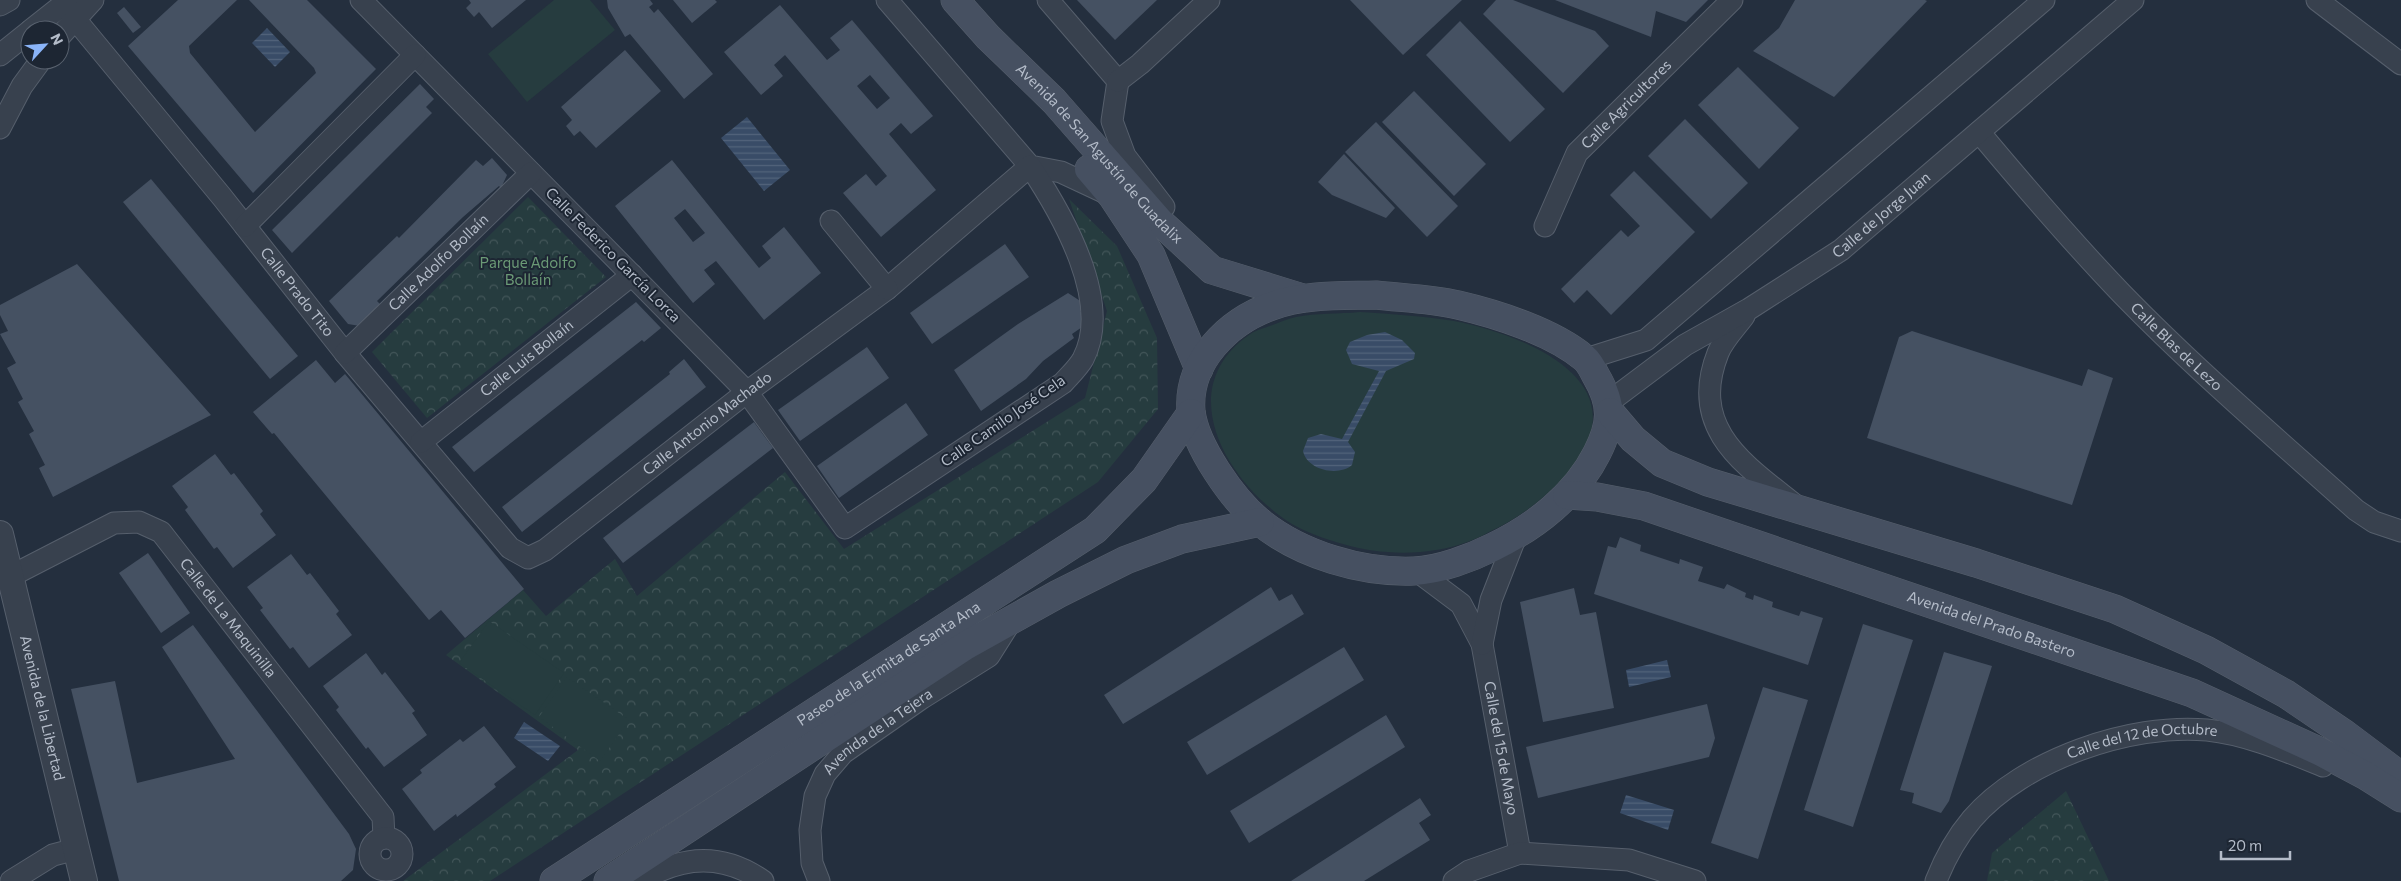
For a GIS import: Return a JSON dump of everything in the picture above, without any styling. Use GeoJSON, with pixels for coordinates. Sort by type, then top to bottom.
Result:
{"type":"FeatureCollection","features":[{"type":"Feature","properties":{"kind":"main road","name":"Avenida de San Agustín de Guadalix"},"geometry":{"type":"LineString","coordinates":[[955,0],[988,37],[1054,100],[1160,222],[1212,270],[1304,298]]}},
{"type":"Feature","properties":{"kind":"main road","name":"Avenida de San Agustín de Guadalix"},"geometry":{"type":"LineString","coordinates":[[988,37],[1040,112],[1112,196],[1151,254],[1199,369]]}},
{"type":"Feature","properties":{"kind":"main road"},"geometry":{"type":"LineString","coordinates":[[1609,407],[1601,446],[1587,474],[1567,495],[1516,536],[1471,558],[1417,571],[1386,570],[1338,562],[1294,543],[1260,522],[1215,471],[1191,413],[1192,394],[1199,369],[1216,341],[1245,318],[1274,306],[1304,298],[1376,295],[1457,305],[1531,326],[1586,359],[1609,407],[1632,439],[1662,463],[1708,482],[1976,562],[2115,609],[2143,621],[2206,650],[2286,694],[2345,734],[2399,789]]}},
{"type":"Feature","properties":{"kind":"main road","name":"Paseo de la Ermita de Santa Ana"},"geometry":{"type":"LineString","coordinates":[[554,881],[1095,530],[1144,480],[1191,413]]}},
{"type":"Feature","properties":{"kind":"main road","name":"Avenida del Prado Bastero"},"geometry":{"type":"LineString","coordinates":[[1567,495],[1597,497],[1644,506],[2192,693],[2319,751],[2366,776],[2399,789]]}},
{"type":"Feature","properties":{"kind":"main road","name":"Paseo de la Ermita de Santa Ana"},"geometry":{"type":"LineString","coordinates":[[608,881],[965,646],[1012,620],[1126,560],[1182,539],[1260,522]]}},
{"type":"Feature","properties":{"kind":"street"},"geometry":{"type":"LineString","coordinates":[[0,5],[8,0]]}},
{"type":"Feature","properties":{"kind":"street"},"geometry":{"type":"LineString","coordinates":[[50,20],[92,0]]}},
{"type":"Feature","properties":{"kind":"street","name":"Calle Federico García Lorca"},"geometry":{"type":"LineString","coordinates":[[361,0],[747,392],[845,528]]}},
{"type":"Feature","properties":{"kind":"street"},"geometry":{"type":"LineString","coordinates":[[887,0],[1030,166]]}},
{"type":"Feature","properties":{"kind":"street"},"geometry":{"type":"LineString","coordinates":[[1048,0],[1118,81],[1140,64],[1208,0]]}},
{"type":"Feature","properties":{"kind":"street","name":"Calle Agricultores"},"geometry":{"type":"LineString","coordinates":[[1545,226],[1577,153],[1732,0]]}},
{"type":"Feature","properties":{"kind":"street"},"geometry":{"type":"LineString","coordinates":[[1586,359],[1646,340],[2044,0]]}},
{"type":"Feature","properties":{"kind":"street","name":"Calle de Jorge Juan"},"geometry":{"type":"LineString","coordinates":[[1609,407],[1685,345],[1749,309],[1841,250],[2133,0]]}},
{"type":"Feature","properties":{"kind":"street"},"geometry":{"type":"LineString","coordinates":[[2317,0],[2401,64]]}},
{"type":"Feature","properties":{"kind":"street","name":"Calle Prado Tito"},"geometry":{"type":"LineString","coordinates":[[72,9],[345,353],[510,548],[528,558]]}},
{"type":"Feature","properties":{"kind":"street"},"geometry":{"type":"LineString","coordinates":[[0,55],[20,38]]}},
{"type":"Feature","properties":{"kind":"street"},"geometry":{"type":"LineString","coordinates":[[245,226],[415,55]]}},
{"type":"Feature","properties":{"kind":"street"},"geometry":{"type":"LineString","coordinates":[[0,128],[22,86],[34,70]]}},
{"type":"Feature","properties":{"kind":"street","name":"Avenida de San Agustín de Guadalix"},"geometry":{"type":"LineString","coordinates":[[1118,81],[1112,121],[1124,156],[1155,198],[1191,236],[1212,270]]}},
{"type":"Feature","properties":{"kind":"street","name":"Calle Blas de Lezo"},"geometry":{"type":"LineString","coordinates":[[1979,132],[2026,188],[2123,294],[2237,404],[2356,510],[2374,522],[2401,530]]}},
{"type":"Feature","properties":{"kind":"street","name":"Avenida de San Agustín de Guadalix"},"geometry":{"type":"LineString","coordinates":[[1030,166],[1061,172],[1112,196]]}},
{"type":"Feature","properties":{"kind":"street","name":"Calle Antonio Machado"},"geometry":{"type":"LineString","coordinates":[[528,558],[546,550],[747,392],[887,289],[1030,166]]}},
{"type":"Feature","properties":{"kind":"street","name":"Calle Camilo José Cela"},"geometry":{"type":"LineString","coordinates":[[845,528],[1063,383],[1082,360],[1091,335],[1092,306],[1086,274],[1052,198],[1030,166]]}},
{"type":"Feature","properties":{"kind":"street","name":"Calle Adolfo Bollaín"},"geometry":{"type":"LineString","coordinates":[[345,353],[531,173]]}},
{"type":"Feature","properties":{"kind":"street"},"geometry":{"type":"LineString","coordinates":[[831,222],[887,289]]}},
{"type":"Feature","properties":{"kind":"street","name":"Calle Luis Bollaín"},"geometry":{"type":"LineString","coordinates":[[421,442],[632,275]]}},
{"type":"Feature","properties":{"kind":"street"},"geometry":{"type":"LineString","coordinates":[[1749,309],[1718,352],[1709,384],[1716,426],[1726,446],[1744,464],[1800,508]]}},
{"type":"Feature","properties":{"kind":"street","name":"Calle de La Maquinilla"},"geometry":{"type":"LineString","coordinates":[[11,576],[114,524],[139,522],[161,532],[382,817],[384,838]]}},
{"type":"Feature","properties":{"kind":"street","name":"Avenida de la Libertad"},"geometry":{"type":"LineString","coordinates":[[0,534],[84,881]]}},
{"type":"Feature","properties":{"kind":"street","name":"Calle del 15 de Mayo"},"geometry":{"type":"LineString","coordinates":[[1482,644],[1491,600],[1516,536]]}},
{"type":"Feature","properties":{"kind":"street","name":"Calle del 15 de Mayo"},"geometry":{"type":"LineString","coordinates":[[1417,571],[1460,604],[1482,644],[1520,853]]}},
{"type":"Feature","properties":{"kind":"street","name":"Avenida de la Tejera"},"geometry":{"type":"LineString","coordinates":[[819,881],[812,863],[810,830],[815,796],[824,774],[843,754],[922,698],[989,656],[1012,620]]}},
{"type":"Feature","properties":{"kind":"street","name":"Calle del 12 de Octubre"},"geometry":{"type":"LineString","coordinates":[[1936,881],[1947,854],[1973,818],[2012,784],[2062,757],[2110,740],[2156,731],[2206,730],[2238,735],[2399,789]]}},
{"type":"Feature","properties":{"kind":"street"},"geometry":{"type":"LineString","coordinates":[[11,881],[53,855],[76,849]]}},
{"type":"Feature","properties":{"kind":"street"},"geometry":{"type":"LineString","coordinates":[[1454,881],[1469,871],[1520,853],[1629,860],[1695,881]]}},
{"type":"Feature","properties":{"kind":"street"},"geometry":{"type":"LineString","coordinates":[[641,881],[672,865],[700,860],[724,862],[746,870],[763,881]]}},
{"type":"Feature","properties":{"kind":"green space"},"geometry":{"type":"Polygon","coordinates":[[[554,0],[590,0],[615,30],[527,102],[488,54],[554,0]]]}},
{"type":"Feature","properties":{"kind":"green space","name":"Parque Adolfo Bollaín"},"geometry":{"type":"Polygon","coordinates":[[[528,197],[606,277],[427,418],[372,352],[528,197]]]}},
{"type":"Feature","properties":{"kind":"green space"},"geometry":{"type":"Polygon","coordinates":[[[1069,199],[1117,246],[1157,338],[1158,409],[1098,482],[490,881],[403,881],[578,750],[446,655],[523,590],[546,616],[615,559],[637,596],[785,472],[844,549],[1085,398],[1107,311],[1069,199]]]}},
{"type":"Feature","properties":{"kind":"green space"},"geometry":{"type":"Polygon","coordinates":[[[1360,312],[1454,321],[1505,335],[1557,361],[1577,379],[1590,400],[1592,425],[1582,453],[1555,486],[1521,514],[1473,540],[1455,546],[1407,553],[1374,551],[1330,540],[1292,524],[1269,507],[1248,486],[1230,462],[1217,436],[1211,409],[1214,382],[1226,357],[1255,331],[1296,317],[1360,312]]]}},
{"type":"Feature","properties":{"kind":"green space"},"geometry":{"type":"Polygon","coordinates":[[[489,621],[564,673],[535,715],[459,663],[489,621]]]}},
{"type":"Feature","properties":{"kind":"green space"},"geometry":{"type":"Polygon","coordinates":[[[567,677],[629,720],[600,761],[539,717],[567,677]]]}},
{"type":"Feature","properties":{"kind":"green space"},"geometry":{"type":"Polygon","coordinates":[[[2066,791],[2109,881],[1987,881],[1992,853],[2066,791]]]}},
{"type":"Feature","properties":{"kind":"water"},"geometry":{"type":"Polygon","coordinates":[[[267,28],[290,52],[275,67],[252,43],[267,28]]]}},
{"type":"Feature","properties":{"kind":"water"},"geometry":{"type":"Polygon","coordinates":[[[747,117],[790,170],[764,191],[721,138],[747,117]]]}},
{"type":"Feature","properties":{"kind":"water"},"geometry":{"type":"Polygon","coordinates":[[[1385,332],[1402,340],[1415,353],[1414,359],[1386,371],[1348,442],[1355,452],[1352,465],[1339,471],[1324,470],[1317,467],[1310,463],[1303,451],[1308,438],[1321,434],[1342,439],[1379,371],[1352,364],[1346,350],[1350,342],[1367,335],[1385,332]]]}},
{"type":"Feature","properties":{"kind":"water"},"geometry":{"type":"Polygon","coordinates":[[[1667,660],[1671,677],[1629,687],[1626,670],[1667,660]]]}},
{"type":"Feature","properties":{"kind":"water"},"geometry":{"type":"Polygon","coordinates":[[[524,722],[560,746],[548,761],[514,738],[524,722]]]}},
{"type":"Feature","properties":{"kind":"water"},"geometry":{"type":"Polygon","coordinates":[[[1626,795],[1674,810],[1668,830],[1620,813],[1626,795]]]}},
{"type":"Feature","properties":{"kind":"building"},"geometry":{"type":"Polygon","coordinates":[[[178,0],[237,0],[189,46],[190,53],[255,132],[316,73],[314,68],[249,0],[307,0],[376,69],[253,193],[128,46],[178,0]]]}},
{"type":"Feature","properties":{"kind":"building"},"geometry":{"type":"Polygon","coordinates":[[[469,0],[526,0],[492,28],[479,12],[474,17],[466,8],[471,3],[469,0]]]}},
{"type":"Feature","properties":{"kind":"building"},"geometry":{"type":"Polygon","coordinates":[[[607,0],[650,0],[653,4],[649,7],[654,13],[658,9],[713,74],[684,99],[630,34],[625,37],[608,8],[607,0]]]}},
{"type":"Feature","properties":{"kind":"building"},"geometry":{"type":"Polygon","coordinates":[[[673,0],[715,0],[717,2],[692,23],[673,0]]]}},
{"type":"Feature","properties":{"kind":"building"},"geometry":{"type":"Polygon","coordinates":[[[1077,0],[1157,0],[1115,40],[1077,0]]]}},
{"type":"Feature","properties":{"kind":"building"},"geometry":{"type":"Polygon","coordinates":[[[1350,0],[1462,0],[1403,55],[1350,0]]]}},
{"type":"Feature","properties":{"kind":"building"},"geometry":{"type":"Polygon","coordinates":[[[1496,0],[1513,0],[1595,31],[1609,46],[1563,93],[1483,14],[1496,0]]]}},
{"type":"Feature","properties":{"kind":"building"},"geometry":{"type":"Polygon","coordinates":[[[1555,0],[1708,0],[1686,22],[1656,11],[1651,37],[1555,0]]]}},
{"type":"Feature","properties":{"kind":"building"},"geometry":{"type":"Polygon","coordinates":[[[1795,0],[1927,1],[1834,97],[1753,51],[1779,28],[1795,0]]]}},
{"type":"Feature","properties":{"kind":"building"},"geometry":{"type":"Polygon","coordinates":[[[780,5],[827,60],[840,50],[830,38],[852,20],[933,116],[911,134],[901,123],[889,134],[936,190],[881,237],[843,193],[866,174],[876,186],[887,176],[785,55],[774,65],[783,76],[761,95],[724,52],[780,5]],[[870,75],[857,86],[877,109],[890,98],[870,75]]]}},
{"type":"Feature","properties":{"kind":"building"},"geometry":{"type":"Polygon","coordinates":[[[124,7],[141,27],[133,33],[117,13],[124,7]]]}},
{"type":"Feature","properties":{"kind":"building"},"geometry":{"type":"Polygon","coordinates":[[[1460,21],[1545,109],[1510,142],[1426,55],[1460,21]]]}},
{"type":"Feature","properties":{"kind":"building"},"geometry":{"type":"Polygon","coordinates":[[[625,50],[661,91],[596,148],[580,131],[574,136],[566,126],[572,120],[561,107],[625,50]]]}},
{"type":"Feature","properties":{"kind":"building"},"geometry":{"type":"Polygon","coordinates":[[[1738,67],[1799,128],[1759,169],[1698,105],[1738,67]]]}},
{"type":"Feature","properties":{"kind":"building"},"geometry":{"type":"Polygon","coordinates":[[[420,84],[434,99],[426,107],[432,113],[292,253],[272,230],[420,84]]]}},
{"type":"Feature","properties":{"kind":"building"},"geometry":{"type":"Polygon","coordinates":[[[1414,91],[1486,164],[1454,196],[1382,122],[1414,91]]]}},
{"type":"Feature","properties":{"kind":"building"},"geometry":{"type":"Polygon","coordinates":[[[1685,119],[1748,183],[1711,219],[1648,156],[1685,119]]]}},
{"type":"Feature","properties":{"kind":"building"},"geometry":{"type":"Polygon","coordinates":[[[1376,122],[1458,206],[1427,237],[1345,152],[1376,122]]]}},
{"type":"Feature","properties":{"kind":"building"},"geometry":{"type":"Polygon","coordinates":[[[1344,154],[1395,208],[1386,218],[1332,195],[1318,182],[1344,154]]]}},
{"type":"Feature","properties":{"kind":"building"},"geometry":{"type":"Polygon","coordinates":[[[492,158],[507,175],[501,188],[499,186],[463,217],[377,301],[380,304],[360,326],[348,324],[329,301],[397,236],[399,238],[476,160],[483,166],[492,158]]]}},
{"type":"Feature","properties":{"kind":"building"},"geometry":{"type":"Polygon","coordinates":[[[672,160],[759,268],[771,258],[762,246],[784,227],[821,273],[764,320],[716,261],[704,270],[715,284],[693,303],[615,206],[672,160]],[[685,209],[674,218],[693,242],[705,233],[685,209]]]}},
{"type":"Feature","properties":{"kind":"building"},"geometry":{"type":"Polygon","coordinates":[[[1634,171],[1695,232],[1611,315],[1587,290],[1574,303],[1561,289],[1621,230],[1628,237],[1640,226],[1610,195],[1634,171]]]}},
{"type":"Feature","properties":{"kind":"building"},"geometry":{"type":"Polygon","coordinates":[[[151,179],[298,356],[270,379],[123,202],[151,179]]]}},
{"type":"Feature","properties":{"kind":"building"},"geometry":{"type":"Polygon","coordinates":[[[1005,244],[1029,277],[932,344],[910,313],[1005,244]]]}},
{"type":"Feature","properties":{"kind":"building"},"geometry":{"type":"Polygon","coordinates":[[[77,264],[211,415],[53,497],[39,468],[45,465],[29,434],[34,431],[18,402],[23,399],[7,368],[16,363],[0,334],[8,331],[0,315],[0,305],[77,264]]]}},
{"type":"Feature","properties":{"kind":"building"},"geometry":{"type":"Polygon","coordinates":[[[1068,293],[1088,306],[1080,311],[1088,323],[1072,334],[1074,338],[1043,361],[1026,379],[981,411],[954,370],[1018,324],[1068,293]]]}},
{"type":"Feature","properties":{"kind":"building"},"geometry":{"type":"Polygon","coordinates":[[[636,302],[661,328],[644,342],[642,340],[474,472],[452,447],[636,302]]]}},
{"type":"Feature","properties":{"kind":"building"},"geometry":{"type":"Polygon","coordinates":[[[1912,331],[2082,386],[2088,369],[2113,378],[2072,505],[1867,438],[1899,337],[1912,331]]]}},
{"type":"Feature","properties":{"kind":"building"},"geometry":{"type":"Polygon","coordinates":[[[867,347],[889,378],[800,441],[778,410],[867,347]]]}},
{"type":"Feature","properties":{"kind":"building"},"geometry":{"type":"Polygon","coordinates":[[[684,359],[706,387],[522,532],[502,507],[670,374],[669,372],[684,359]]]}},
{"type":"Feature","properties":{"kind":"building"},"geometry":{"type":"Polygon","coordinates":[[[316,360],[335,383],[345,374],[524,589],[465,638],[441,610],[429,620],[274,433],[272,434],[253,412],[316,360]]]}},
{"type":"Feature","properties":{"kind":"building"},"geometry":{"type":"Polygon","coordinates":[[[906,403],[928,435],[839,498],[817,466],[906,403]]]}},
{"type":"Feature","properties":{"kind":"building"},"geometry":{"type":"Polygon","coordinates":[[[754,422],[773,448],[623,563],[603,538],[754,422]]]}},
{"type":"Feature","properties":{"kind":"building"},"geometry":{"type":"Polygon","coordinates":[[[215,454],[231,475],[234,473],[263,511],[260,514],[276,535],[233,568],[217,547],[214,549],[185,510],[188,507],[172,486],[215,454]]]}},
{"type":"Feature","properties":{"kind":"building"},"geometry":{"type":"Polygon","coordinates":[[[1620,537],[1641,545],[1640,551],[1679,564],[1680,559],[1703,567],[1698,581],[1724,589],[1727,584],[1746,593],[1745,597],[1753,600],[1754,595],[1773,602],[1772,607],[1799,616],[1801,611],[1823,618],[1808,665],[1594,594],[1608,546],[1616,548],[1620,537]]]}},
{"type":"Feature","properties":{"kind":"building"},"geometry":{"type":"Polygon","coordinates":[[[148,553],[190,613],[161,633],[119,573],[148,553]]]}},
{"type":"Feature","properties":{"kind":"building"},"geometry":{"type":"Polygon","coordinates":[[[291,554],[307,575],[310,573],[339,611],[336,614],[352,635],[309,668],[293,647],[290,649],[260,610],[263,608],[247,587],[291,554]]]}},
{"type":"Feature","properties":{"kind":"building"},"geometry":{"type":"Polygon","coordinates":[[[1271,587],[1279,601],[1292,594],[1304,614],[1123,724],[1104,695],[1271,587]]]}},
{"type":"Feature","properties":{"kind":"building"},"geometry":{"type":"Polygon","coordinates":[[[1574,588],[1580,615],[1596,612],[1614,708],[1543,722],[1520,602],[1574,588]]]}},
{"type":"Feature","properties":{"kind":"building"},"geometry":{"type":"Polygon","coordinates":[[[1863,624],[1913,640],[1853,827],[1804,810],[1863,624]]]}},
{"type":"Feature","properties":{"kind":"building"},"geometry":{"type":"Polygon","coordinates":[[[193,625],[349,834],[356,849],[353,870],[341,881],[119,881],[71,689],[115,681],[137,783],[235,759],[162,647],[193,625]]]}},
{"type":"Feature","properties":{"kind":"building"},"geometry":{"type":"Polygon","coordinates":[[[1344,647],[1364,680],[1207,775],[1187,742],[1344,647]]]}},
{"type":"Feature","properties":{"kind":"building"},"geometry":{"type":"Polygon","coordinates":[[[1944,652],[1992,666],[1949,801],[1941,813],[1912,803],[1914,793],[1900,790],[1944,652]]]}},
{"type":"Feature","properties":{"kind":"building"},"geometry":{"type":"Polygon","coordinates":[[[366,653],[382,675],[385,672],[415,711],[412,713],[427,735],[384,767],[368,747],[366,749],[336,710],[339,707],[323,686],[366,653]]]}},
{"type":"Feature","properties":{"kind":"building"},"geometry":{"type":"Polygon","coordinates":[[[1763,687],[1808,700],[1758,859],[1711,843],[1763,687]]]}},
{"type":"Feature","properties":{"kind":"building"},"geometry":{"type":"Polygon","coordinates":[[[1707,704],[1715,738],[1709,757],[1538,798],[1526,747],[1707,704]]]}},
{"type":"Feature","properties":{"kind":"building"},"geometry":{"type":"Polygon","coordinates":[[[1386,715],[1405,747],[1249,843],[1230,811],[1386,715]]]}},
{"type":"Feature","properties":{"kind":"building"},"geometry":{"type":"Polygon","coordinates":[[[484,726],[516,767],[494,784],[496,787],[457,817],[456,814],[434,831],[402,789],[422,773],[420,770],[460,739],[463,742],[484,726]]]}},
{"type":"Feature","properties":{"kind":"building"},"geometry":{"type":"Polygon","coordinates":[[[1420,798],[1431,815],[1419,823],[1430,840],[1364,881],[1291,881],[1420,798]]]}}]}
